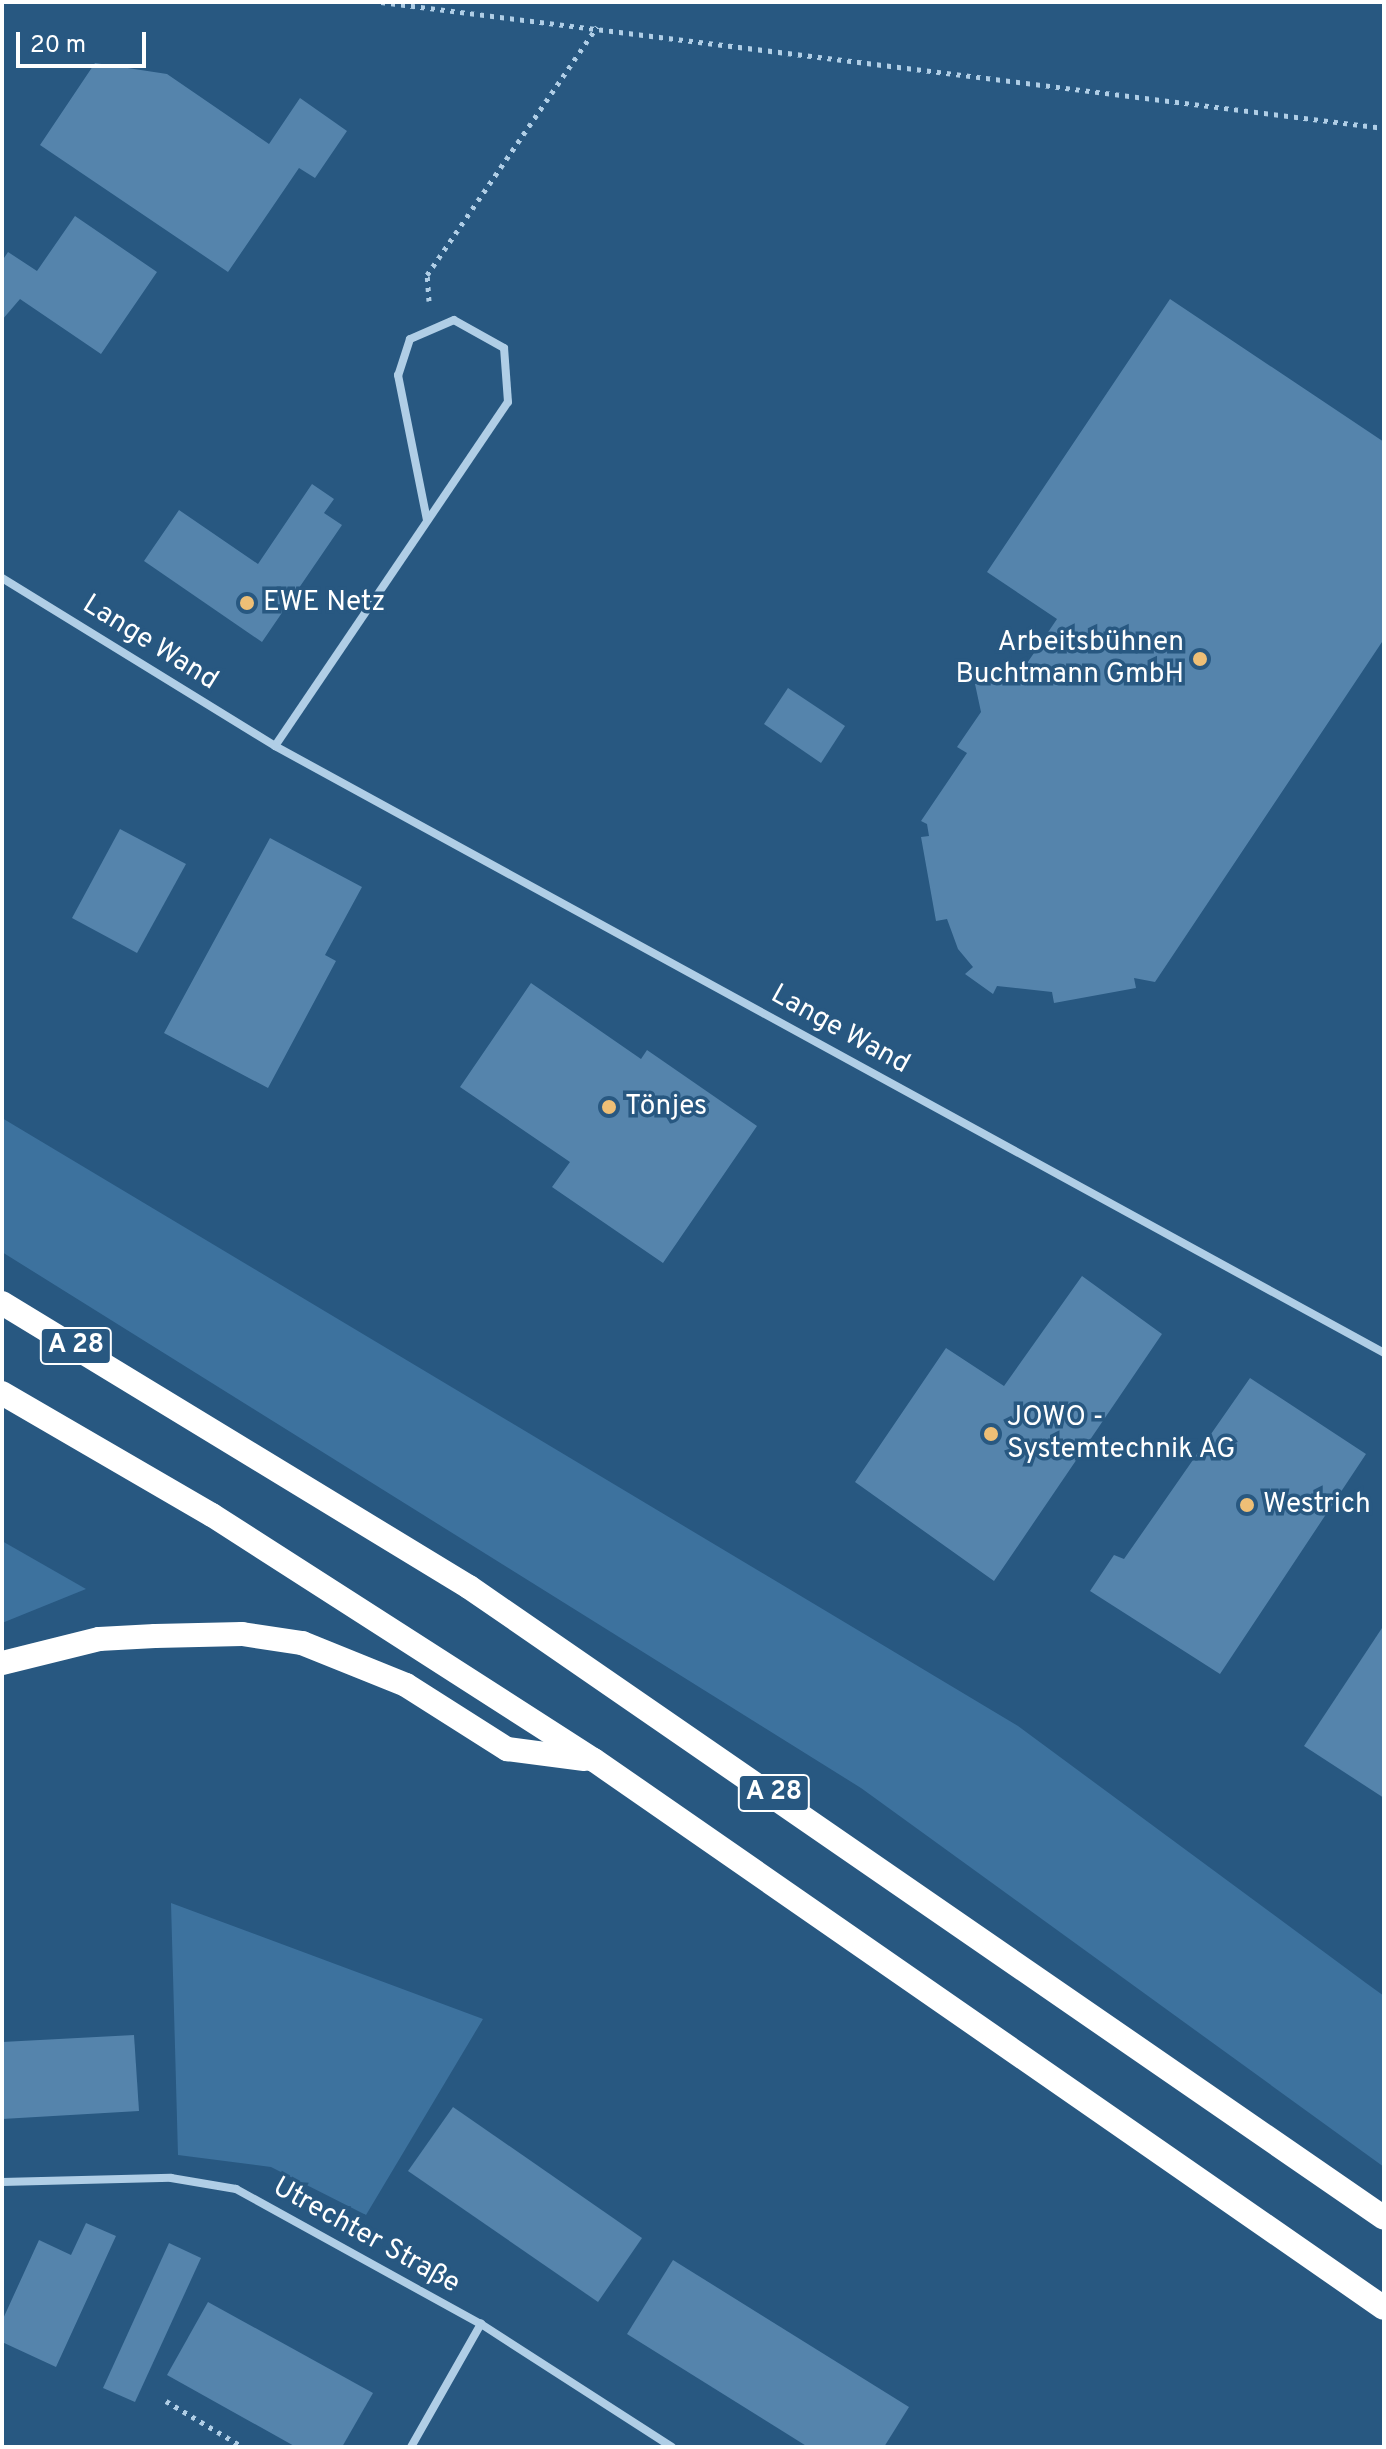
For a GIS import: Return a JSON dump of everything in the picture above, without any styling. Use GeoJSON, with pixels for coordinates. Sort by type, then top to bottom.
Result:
{"type":"FeatureCollection","features":[{"type":"Feature","properties":{"kind":"highway","name":"A 28"},"geometry":{"type":"LineString","coordinates":[[2,1303],[469,1587],[1384,2218]]}},
{"type":"Feature","properties":{"kind":"highway","name":"A 28"},"geometry":{"type":"LineString","coordinates":[[2,1393],[212,1515],[594,1760],[1384,2308]]}},
{"type":"Feature","properties":{"kind":"highway"},"geometry":{"type":"LineString","coordinates":[[2,1663],[99,1639],[242,1634],[302,1643],[406,1685],[507,1749],[594,1760]]}},
{"type":"Feature","properties":{"kind":"street"},"geometry":{"type":"LineString","coordinates":[[275,746],[508,402],[504,348],[454,320],[410,339],[398,375],[427,520]]}},
{"type":"Feature","properties":{"kind":"street","name":"Lange Wand"},"geometry":{"type":"LineString","coordinates":[[2,578],[275,746],[1384,1353]]}},
{"type":"Feature","properties":{"kind":"street","name":"Utrechter Straße"},"geometry":{"type":"LineString","coordinates":[[2,2182],[171,2178],[236,2189],[481,2324],[672,2447]]}},
{"type":"Feature","properties":{"kind":"street"},"geometry":{"type":"LineString","coordinates":[[411,2447],[481,2324]]}},
{"type":"Feature","properties":{"kind":"path"},"geometry":{"type":"LineString","coordinates":[[381,2],[1384,128]]}},
{"type":"Feature","properties":{"kind":"path"},"geometry":{"type":"LineString","coordinates":[[432,330],[427,275],[597,27]]}},
{"type":"Feature","properties":{"kind":"path"},"geometry":{"type":"LineString","coordinates":[[166,2401],[243,2447]]}},
{"type":"Feature","properties":{"kind":"shaded area"},"geometry":{"type":"Polygon","coordinates":[[[2,1118],[1018,1726],[1384,1996],[1384,2167],[861,1788],[2,1252],[2,1118]]]}},
{"type":"Feature","properties":{"kind":"shaded area"},"geometry":{"type":"Polygon","coordinates":[[[2,1541],[86,1589],[2,1623],[2,1541]]]}},
{"type":"Feature","properties":{"kind":"shaded area"},"geometry":{"type":"Polygon","coordinates":[[[171,1903],[483,2019],[366,2215],[271,2167],[178,2155],[171,1903]]]}},
{"type":"Feature","properties":{"kind":"building"},"geometry":{"type":"Polygon","coordinates":[[[95,63],[167,74],[269,144],[300,98],[347,131],[315,178],[299,168],[228,272],[40,145],[95,63]]]}},
{"type":"Feature","properties":{"kind":"building"},"geometry":{"type":"Polygon","coordinates":[[[75,216],[157,272],[101,354],[20,299],[2,320],[2,261],[8,252],[37,271],[75,216]]]}},
{"type":"Feature","properties":{"kind":"building","name":"Arbeitsbühnen Buchtmann GmbH"},"geometry":{"type":"Polygon","coordinates":[[[1170,299],[1384,442],[1384,639],[1155,982],[1134,978],[1136,988],[1054,1003],[1052,992],[997,986],[993,994],[965,974],[973,967],[958,949],[947,919],[936,921],[921,837],[929,836],[927,824],[921,821],[967,753],[957,747],[981,712],[975,684],[1004,678],[1013,684],[1057,619],[987,572],[1170,299]]]}},
{"type":"Feature","properties":{"kind":"building","name":"EWE Netz"},"geometry":{"type":"Polygon","coordinates":[[[312,484],[334,499],[324,513],[342,525],[262,642],[144,561],[179,510],[258,564],[312,484]]]}},
{"type":"Feature","properties":{"kind":"building"},"geometry":{"type":"Polygon","coordinates":[[[788,688],[845,726],[821,763],[764,724],[788,688]]]}},
{"type":"Feature","properties":{"kind":"building"},"geometry":{"type":"Polygon","coordinates":[[[120,829],[186,864],[137,953],[72,918],[120,829]]]}},
{"type":"Feature","properties":{"kind":"building"},"geometry":{"type":"Polygon","coordinates":[[[270,838],[362,887],[325,955],[336,961],[268,1088],[164,1033],[270,838]]]}},
{"type":"Feature","properties":{"kind":"building","name":"Tönjes"},"geometry":{"type":"Polygon","coordinates":[[[531,983],[641,1059],[647,1050],[757,1126],[663,1263],[552,1187],[570,1162],[460,1087],[531,983]]]}},
{"type":"Feature","properties":{"kind":"building","name":"JOWO ‑ Systemtechnik AG"},"geometry":{"type":"Polygon","coordinates":[[[1082,1276],[1162,1334],[994,1581],[855,1482],[946,1348],[1004,1386],[1082,1276]]]}},
{"type":"Feature","properties":{"kind":"building","name":"Westrich"},"geometry":{"type":"Polygon","coordinates":[[[1250,1378],[1366,1454],[1220,1674],[1090,1591],[1114,1555],[1124,1559],[1250,1378]]]}},
{"type":"Feature","properties":{"kind":"building"},"geometry":{"type":"Polygon","coordinates":[[[1384,1625],[1384,1798],[1304,1746],[1384,1625]]]}},
{"type":"Feature","properties":{"kind":"building"},"geometry":{"type":"Polygon","coordinates":[[[134,2035],[139,2111],[2,2119],[2,2042],[134,2035]]]}},
{"type":"Feature","properties":{"kind":"building"},"geometry":{"type":"Polygon","coordinates":[[[453,2107],[642,2238],[598,2302],[408,2171],[453,2107]]]}},
{"type":"Feature","properties":{"kind":"building"},"geometry":{"type":"Polygon","coordinates":[[[86,2223],[116,2236],[56,2367],[2,2342],[2,2321],[39,2240],[71,2255],[86,2223]]]}},
{"type":"Feature","properties":{"kind":"building"},"geometry":{"type":"Polygon","coordinates":[[[169,2243],[201,2258],[135,2402],[103,2388],[169,2243]]]}},
{"type":"Feature","properties":{"kind":"building"},"geometry":{"type":"Polygon","coordinates":[[[673,2260],[909,2407],[884,2447],[808,2447],[627,2334],[673,2260]]]}},
{"type":"Feature","properties":{"kind":"building"},"geometry":{"type":"Polygon","coordinates":[[[208,2302],[373,2393],[342,2447],[296,2447],[167,2375],[208,2302]]]}},
{"type":"Feature","properties":{"kind":"place","name":"EWE Netz"},"geometry":{"type":"Point","coordinates":[247,603]}},
{"type":"Feature","properties":{"kind":"place","name":"Arbeitsbühnen Buchtmann GmbH"},"geometry":{"type":"Point","coordinates":[1200,659]}},
{"type":"Feature","properties":{"kind":"place","name":"Tönjes"},"geometry":{"type":"Point","coordinates":[609,1107]}},
{"type":"Feature","properties":{"kind":"place","name":"JOWO ‑ Systemtechnik AG"},"geometry":{"type":"Point","coordinates":[991,1434]}},
{"type":"Feature","properties":{"kind":"place","name":"Westrich"},"geometry":{"type":"Point","coordinates":[1247,1505]}}]}
